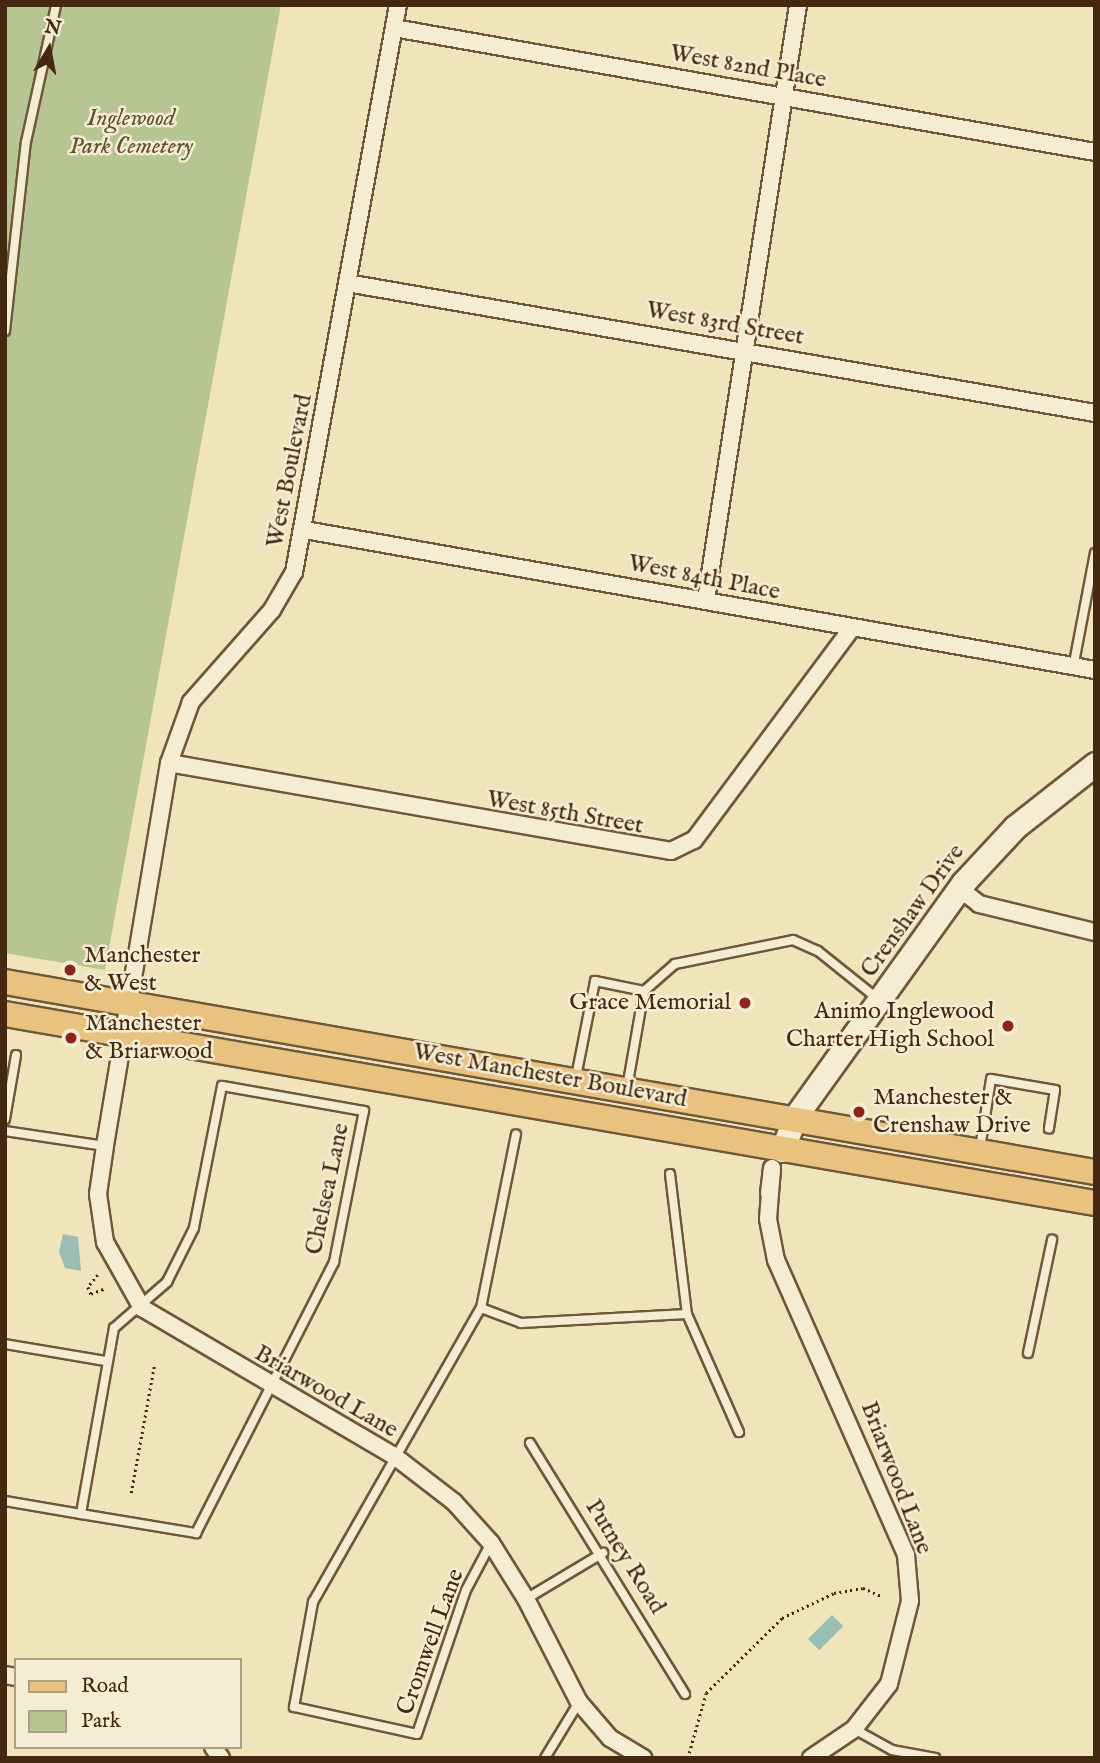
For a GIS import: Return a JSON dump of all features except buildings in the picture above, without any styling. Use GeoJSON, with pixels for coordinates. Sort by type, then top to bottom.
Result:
{"type":"FeatureCollection","features":[{"type":"Feature","properties":{"kind":"main road","name":"Crenshaw Drive"},"geometry":{"type":"LineString","coordinates":[[777,1159],[794,1117],[960,889],[1015,827],[1095,764]]}},
{"type":"Feature","properties":{"kind":"main road","name":"West Manchester Boulevard"},"geometry":{"type":"LineString","coordinates":[[5,982],[794,1117],[1095,1172]]}},
{"type":"Feature","properties":{"kind":"main road","name":"West Manchester Boulevard"},"geometry":{"type":"LineString","coordinates":[[5,1014],[121,1033],[777,1159],[1095,1203]]}},
{"type":"Feature","properties":{"kind":"street","name":"West Boulevard"},"geometry":{"type":"LineString","coordinates":[[121,1033],[169,763],[191,702],[272,610],[294,572],[305,530],[398,5]]}},
{"type":"Feature","properties":{"kind":"street"},"geometry":{"type":"LineString","coordinates":[[706,600],[741,349],[798,5]]}},
{"type":"Feature","properties":{"kind":"street","name":"West 82nd Place"},"geometry":{"type":"LineString","coordinates":[[394,28],[1095,152]]}},
{"type":"Feature","properties":{"kind":"street","name":"West 83rd Street"},"geometry":{"type":"LineString","coordinates":[[347,283],[741,349],[1095,413]]}},
{"type":"Feature","properties":{"kind":"street","name":"West 84th Place"},"geometry":{"type":"LineString","coordinates":[[305,530],[706,600],[850,631],[1095,670]]}},
{"type":"Feature","properties":{"kind":"street","name":"West 85th Street"},"geometry":{"type":"LineString","coordinates":[[169,763],[671,851],[694,840],[850,631]]}},
{"type":"Feature","properties":{"kind":"street"},"geometry":{"type":"LineString","coordinates":[[960,889],[979,904],[1095,932]]}},
{"type":"Feature","properties":{"kind":"street","name":"Briarwood Lane"},"geometry":{"type":"LineString","coordinates":[[121,1033],[98,1194],[105,1242],[142,1308],[268,1387],[393,1455],[454,1502],[491,1543],[526,1598],[579,1702],[610,1738],[643,1758]]}},
{"type":"Feature","properties":{"kind":"street","name":"Briarwood Lane"},"geometry":{"type":"LineString","coordinates":[[777,1159],[769,1193],[776,1260],[906,1555],[910,1601],[903,1642],[889,1684],[854,1729],[811,1758]]}},
{"type":"Feature","properties":{"kind":"lane"},"geometry":{"type":"LineString","coordinates":[[5,331],[26,142],[57,5]]}},
{"type":"Feature","properties":{"kind":"lane"},"geometry":{"type":"LineString","coordinates":[[1073,668],[1095,553]]}},
{"type":"Feature","properties":{"kind":"lane"},"geometry":{"type":"LineString","coordinates":[[627,1088],[644,991],[675,964],[793,940],[818,951],[880,1001]]}},
{"type":"Feature","properties":{"kind":"lane"},"geometry":{"type":"LineString","coordinates":[[576,1080],[595,981],[644,991]]}},
{"type":"Feature","properties":{"kind":"lane"},"geometry":{"type":"LineString","coordinates":[[5,1119],[16,1055]]}},
{"type":"Feature","properties":{"kind":"lane"},"geometry":{"type":"LineString","coordinates":[[980,1151],[991,1079],[1055,1090],[1049,1129]]}},
{"type":"Feature","properties":{"kind":"lane","name":"Chelsea Lane"},"geometry":{"type":"LineString","coordinates":[[81,1514],[196,1533],[334,1262],[364,1111],[222,1086],[194,1228],[167,1282],[142,1308]]}},
{"type":"Feature","properties":{"kind":"lane"},"geometry":{"type":"LineString","coordinates":[[5,1130],[105,1146]]}},
{"type":"Feature","properties":{"kind":"lane"},"geometry":{"type":"LineString","coordinates":[[393,1455],[481,1308],[516,1135]]}},
{"type":"Feature","properties":{"kind":"lane"},"geometry":{"type":"LineString","coordinates":[[670,1174],[687,1314],[739,1432]]}},
{"type":"Feature","properties":{"kind":"lane"},"geometry":{"type":"LineString","coordinates":[[1028,1353],[1052,1240]]}},
{"type":"Feature","properties":{"kind":"lane"},"geometry":{"type":"LineString","coordinates":[[5,1501],[81,1514],[105,1361],[114,1328],[142,1308]]}},
{"type":"Feature","properties":{"kind":"lane"},"geometry":{"type":"LineString","coordinates":[[481,1308],[521,1323],[687,1314]]}},
{"type":"Feature","properties":{"kind":"lane"},"geometry":{"type":"LineString","coordinates":[[5,1344],[105,1361]]}},
{"type":"Feature","properties":{"kind":"lane","name":"Putney Road"},"geometry":{"type":"LineString","coordinates":[[530,1443],[603,1553],[685,1693]]}},
{"type":"Feature","properties":{"kind":"lane","name":"Cromwell Lane"},"geometry":{"type":"LineString","coordinates":[[393,1455],[313,1602],[294,1707],[417,1734],[466,1590],[491,1543]]}},
{"type":"Feature","properties":{"kind":"lane"},"geometry":{"type":"LineString","coordinates":[[526,1598],[603,1553]]}},
{"type":"Feature","properties":{"kind":"lane"},"geometry":{"type":"LineString","coordinates":[[545,1758],[579,1702]]}},
{"type":"Feature","properties":{"kind":"lane"},"geometry":{"type":"LineString","coordinates":[[854,1729],[892,1750],[935,1758]]}},
{"type":"Feature","properties":{"kind":"path"},"geometry":{"type":"LineString","coordinates":[[98,1275],[88,1287],[92,1294],[106,1287]]}},
{"type":"Feature","properties":{"kind":"path"},"geometry":{"type":"LineString","coordinates":[[131,1493],[154,1366]]}},
{"type":"Feature","properties":{"kind":"path"},"geometry":{"type":"LineString","coordinates":[[689,1753],[706,1693],[782,1618],[834,1593],[863,1588],[881,1596]]}},
{"type":"Feature","properties":{"kind":"green space","name":"Inglewood Park Cemetery"},"geometry":{"type":"Polygon","coordinates":[[[5,5],[281,5],[105,970],[5,953],[5,5]]]}},
{"type":"Feature","properties":{"kind":"water"},"geometry":{"type":"Polygon","coordinates":[[[63,1234],[78,1237],[81,1271],[65,1268],[59,1252],[63,1234]]]}},
{"type":"Feature","properties":{"kind":"water"},"geometry":{"type":"Polygon","coordinates":[[[832,1615],[843,1626],[819,1650],[808,1639],[832,1615]]]}},
{"type":"Feature","properties":{"kind":"place","name":"Manchester & West"},"geometry":{"type":"Point","coordinates":[70,970]}},
{"type":"Feature","properties":{"kind":"place","name":"Grace Memorial"},"geometry":{"type":"Point","coordinates":[745,1003]}},
{"type":"Feature","properties":{"kind":"place","name":"Animo Inglewood Charter High School"},"geometry":{"type":"Point","coordinates":[1008,1026]}},
{"type":"Feature","properties":{"kind":"place","name":"Manchester & Briarwood"},"geometry":{"type":"Point","coordinates":[71,1038]}},
{"type":"Feature","properties":{"kind":"place","name":"Manchester & Crenshaw Drive"},"geometry":{"type":"Point","coordinates":[859,1112]}}]}
